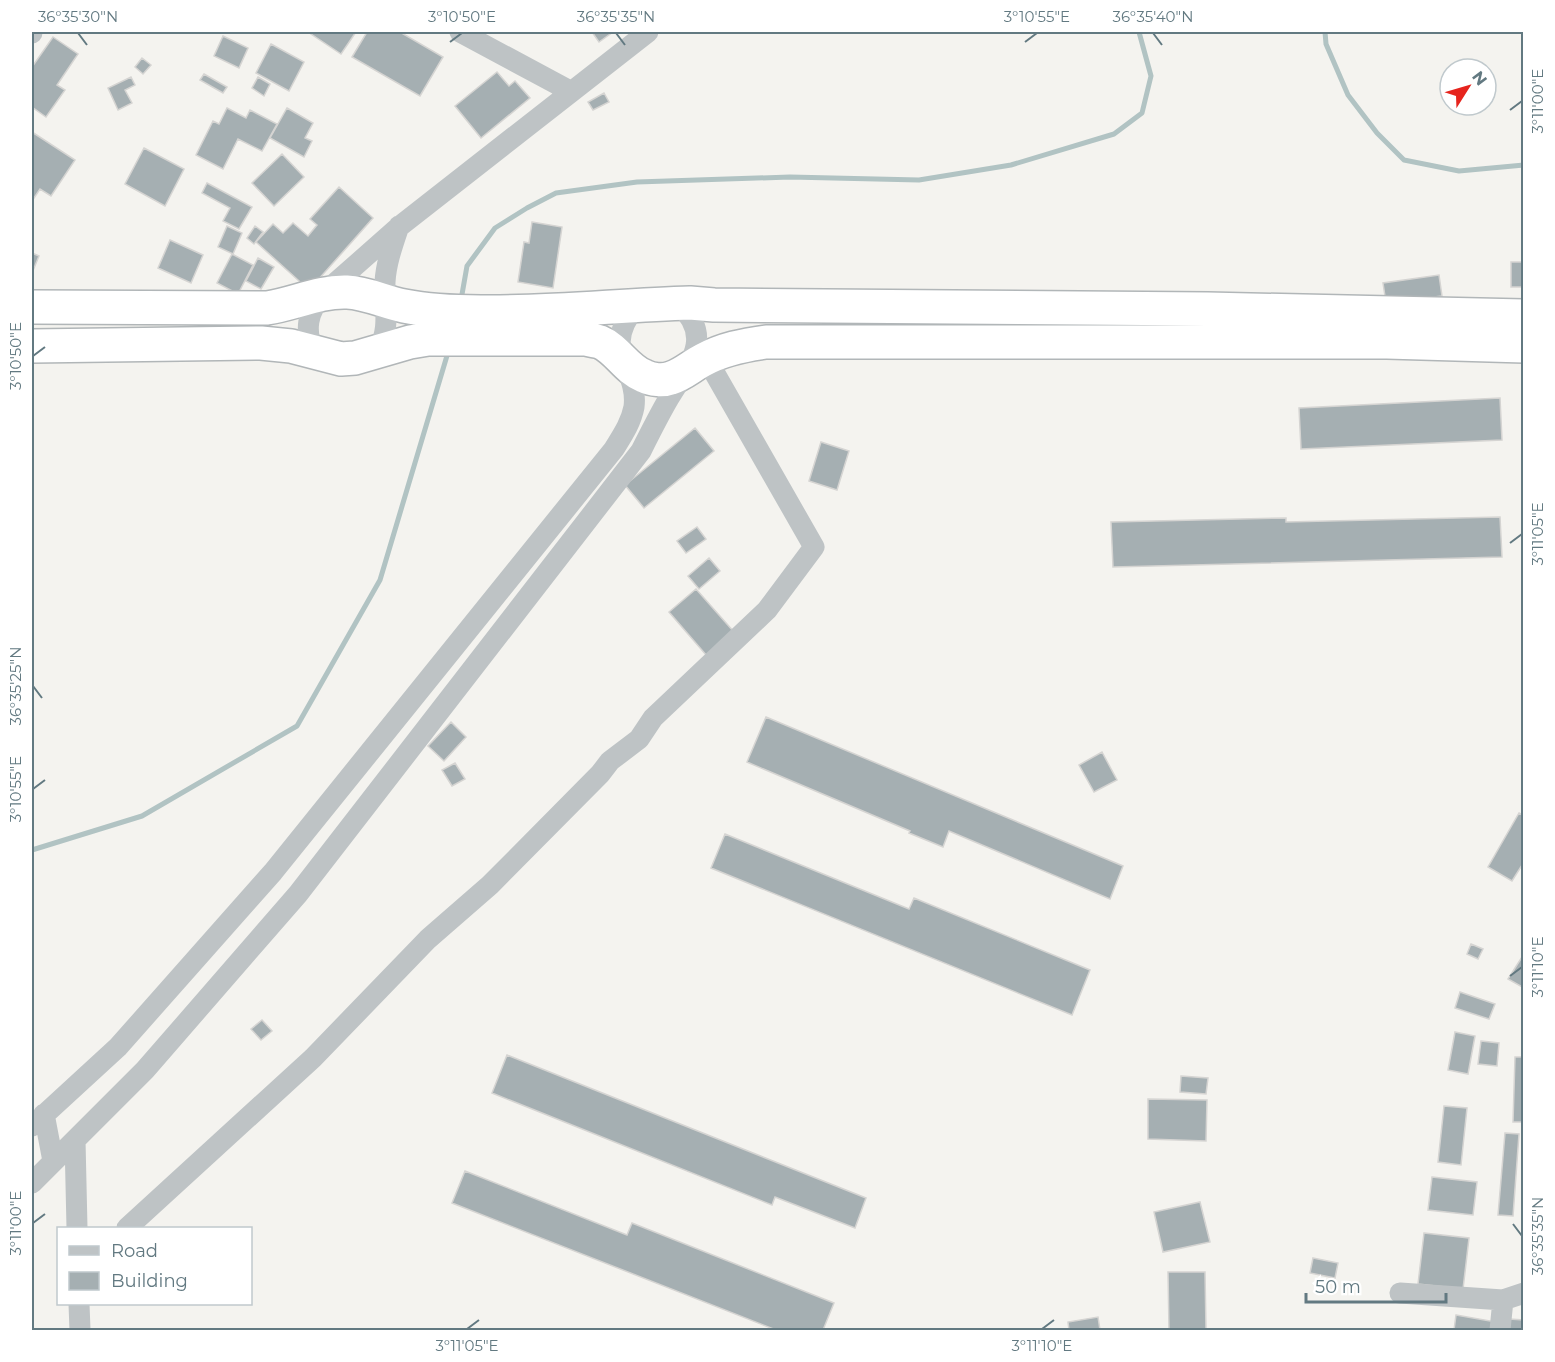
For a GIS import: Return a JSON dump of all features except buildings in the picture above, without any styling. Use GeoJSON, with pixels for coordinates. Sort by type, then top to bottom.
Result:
{"type":"FeatureCollection","features":[{"type":"Feature","properties":{"kind":"highway"},"geometry":{"type":"LineString","coordinates":[[32,307],[267,308],[292,304],[324,293],[356,293],[433,310],[482,312],[678,304],[1208,309],[1524,316]]}},
{"type":"Feature","properties":{"kind":"highway"},"geometry":{"type":"LineString","coordinates":[[32,346],[261,343],[291,346],[341,359],[428,339],[586,339],[601,342],[643,376],[661,380],[672,378],[697,363],[745,345],[766,342],[1387,342],[1524,346]]}},
{"type":"Feature","properties":{"kind":"street"},"geometry":{"type":"LineString","coordinates":[[460,32],[570,92]]}},
{"type":"Feature","properties":{"kind":"street"},"geometry":{"type":"LineString","coordinates":[[314,353],[307,328],[309,315],[315,303],[324,293],[400,226],[648,32]]}},
{"type":"Feature","properties":{"kind":"street"},"geometry":{"type":"LineString","coordinates":[[378,352],[387,326],[385,280],[388,262],[400,226]]}},
{"type":"Feature","properties":{"kind":"street"},"geometry":{"type":"LineString","coordinates":[[128,1227],[313,1058],[428,939],[490,885],[600,774],[610,761],[639,739],[653,718],[767,610],[814,547],[693,359],[697,339],[692,319],[678,304]]}},
{"type":"Feature","properties":{"kind":"street"},"geometry":{"type":"LineString","coordinates":[[53,1161],[38,1120],[118,1047],[273,872],[614,449],[626,430],[634,407],[632,384],[621,351],[622,332],[628,315],[636,306]]}},
{"type":"Feature","properties":{"kind":"street"},"geometry":{"type":"LineString","coordinates":[[32,1183],[145,1070],[298,894],[641,451],[697,363]]}},
{"type":"Feature","properties":{"kind":"street"},"geometry":{"type":"LineString","coordinates":[[75,1140],[77,1227]]}},
{"type":"Feature","properties":{"kind":"street"},"geometry":{"type":"LineString","coordinates":[[1400,1293],[1503,1300],[1524,1293]]}},
{"type":"Feature","properties":{"kind":"street"},"geometry":{"type":"LineString","coordinates":[[1500,1330],[1503,1300]]}},
{"type":"Feature","properties":{"kind":"street"},"geometry":{"type":"LineString","coordinates":[[80,1305],[80,1330]]}},
{"type":"Feature","properties":{"kind":"waterway"},"geometry":{"type":"LineString","coordinates":[[461,300],[467,266],[495,228],[556,193],[637,182],[790,177],[919,180],[1011,165],[1114,134],[1142,113],[1151,76],[1139,32]]}},
{"type":"Feature","properties":{"kind":"waterway"},"geometry":{"type":"LineString","coordinates":[[1325,32],[1326,44],[1348,95],[1377,133],[1404,160],[1459,171],[1524,165]]}},
{"type":"Feature","properties":{"kind":"waterway"},"geometry":{"type":"LineString","coordinates":[[32,850],[142,816],[297,726],[380,580],[449,349]]}}]}
